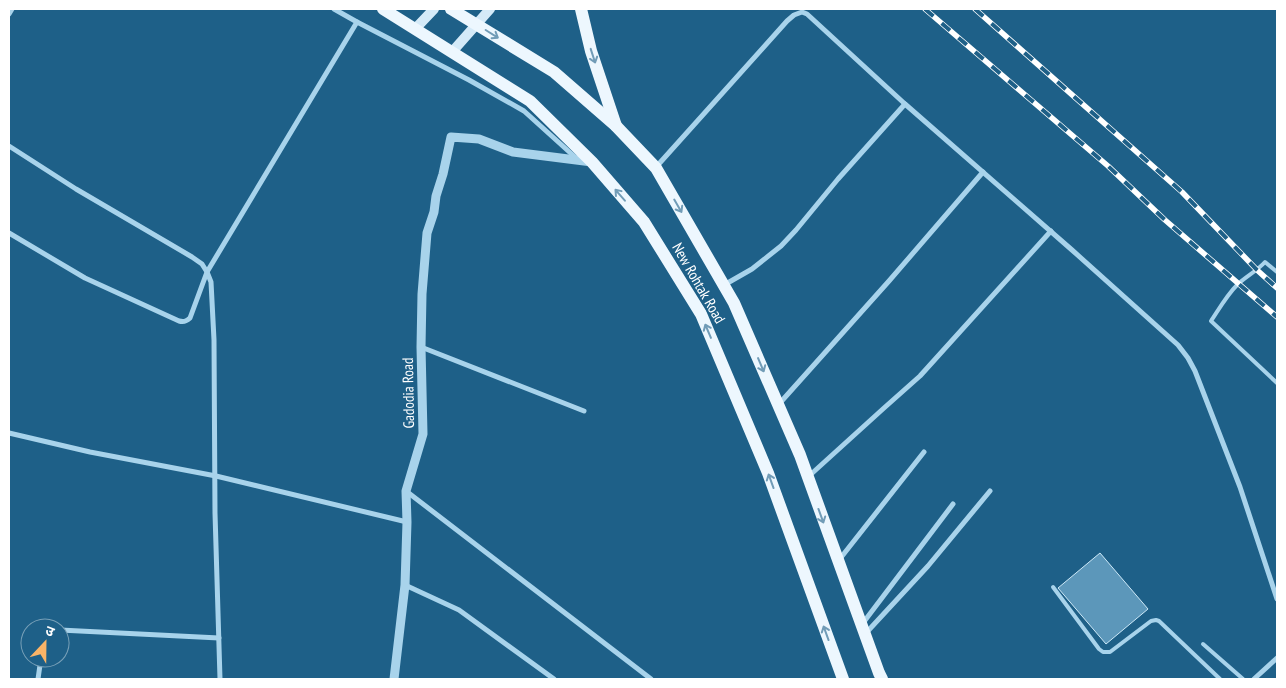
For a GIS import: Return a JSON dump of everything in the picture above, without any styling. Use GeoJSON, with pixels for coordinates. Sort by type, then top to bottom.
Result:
{"type":"FeatureCollection","features":[{"type":"Feature","properties":{"kind":"main road","name":"New Rohtak Road"},"geometry":{"type":"LineString","coordinates":[[384,9],[530,101],[592,162],[644,222],[701,314],[768,473],[843,679]]}},
{"type":"Feature","properties":{"kind":"main road"},"geometry":{"type":"LineString","coordinates":[[415,29],[434,9]]}},
{"type":"Feature","properties":{"kind":"main road","name":"New Rohtak Road"},"geometry":{"type":"LineString","coordinates":[[451,9],[554,72],[616,126],[656,168],[734,303],[800,455],[878,673],[882,679]]}},
{"type":"Feature","properties":{"kind":"main road"},"geometry":{"type":"LineString","coordinates":[[452,52],[490,9]]}},
{"type":"Feature","properties":{"kind":"main road"},"geometry":{"type":"LineString","coordinates":[[581,9],[591,51],[616,126]]}},
{"type":"Feature","properties":{"kind":"street"},"geometry":{"type":"LineString","coordinates":[[9,14],[12,9]]}},
{"type":"Feature","properties":{"kind":"street"},"geometry":{"type":"LineString","coordinates":[[334,9],[524,111],[578,160],[592,162]]}},
{"type":"Feature","properties":{"kind":"street"},"geometry":{"type":"LineString","coordinates":[[656,168],[787,21],[804,10],[906,104],[1051,231],[1171,340],[1188,358],[1195,371],[1240,487],[1277,599]]}},
{"type":"Feature","properties":{"kind":"street"},"geometry":{"type":"LineString","coordinates":[[9,233],[85,278],[184,322],[190,318],[207,272],[357,22]]}},
{"type":"Feature","properties":{"kind":"street"},"geometry":{"type":"LineString","coordinates":[[724,285],[752,268],[781,246],[906,104]]}},
{"type":"Feature","properties":{"kind":"street","name":"Gadodia Road"},"geometry":{"type":"LineString","coordinates":[[394,679],[405,585],[406,491],[423,434],[422,294],[427,233],[434,212],[436,196],[451,137],[479,139],[513,152],[578,160]]}},
{"type":"Feature","properties":{"kind":"street"},"geometry":{"type":"LineString","coordinates":[[9,146],[192,257],[202,264],[211,282],[214,340],[215,513],[220,679]]}},
{"type":"Feature","properties":{"kind":"street"},"geometry":{"type":"LineString","coordinates":[[778,405],[883,289],[983,172]]}},
{"type":"Feature","properties":{"kind":"street"},"geometry":{"type":"LineString","coordinates":[[808,478],[920,376],[1051,231]]}},
{"type":"Feature","properties":{"kind":"street"},"geometry":{"type":"LineString","coordinates":[[421,346],[584,410]]}},
{"type":"Feature","properties":{"kind":"street"},"geometry":{"type":"LineString","coordinates":[[9,433],[90,452],[216,476],[406,522]]}},
{"type":"Feature","properties":{"kind":"street"},"geometry":{"type":"LineString","coordinates":[[838,562],[924,452]]}},
{"type":"Feature","properties":{"kind":"street"},"geometry":{"type":"LineString","coordinates":[[406,491],[651,679]]}},
{"type":"Feature","properties":{"kind":"street"},"geometry":{"type":"LineString","coordinates":[[863,630],[928,566],[990,491]]}},
{"type":"Feature","properties":{"kind":"street"},"geometry":{"type":"LineString","coordinates":[[863,630],[953,504]]}},
{"type":"Feature","properties":{"kind":"street"},"geometry":{"type":"LineString","coordinates":[[405,585],[467,615],[554,679]]}},
{"type":"Feature","properties":{"kind":"street"},"geometry":{"type":"LineString","coordinates":[[70,630],[220,638]]}},
{"type":"Feature","properties":{"kind":"street"},"geometry":{"type":"LineString","coordinates":[[1254,679],[1277,658]]}},
{"type":"Feature","properties":{"kind":"lane"},"geometry":{"type":"LineString","coordinates":[[1277,272],[1265,262],[1232,290],[1211,321],[1277,383]]}},
{"type":"Feature","properties":{"kind":"lane"},"geometry":{"type":"LineString","coordinates":[[1053,587],[1103,652],[1110,652],[1151,621],[1156,620],[1220,679]]}},
{"type":"Feature","properties":{"kind":"lane"},"geometry":{"type":"LineString","coordinates":[[1203,644],[1243,679]]}},
{"type":"Feature","properties":{"kind":"building"},"geometry":{"type":"Polygon","coordinates":[[[1100,553],[1148,609],[1106,644],[1058,588],[1100,553]]]}},
{"type":"Feature","properties":{"kind":"railway"},"geometry":{"type":"LineString","coordinates":[[925,9],[1108,166],[1165,220],[1277,317]]}},
{"type":"Feature","properties":{"kind":"railway"},"geometry":{"type":"LineString","coordinates":[[975,9],[1182,192],[1257,270],[1277,288]]}}]}
